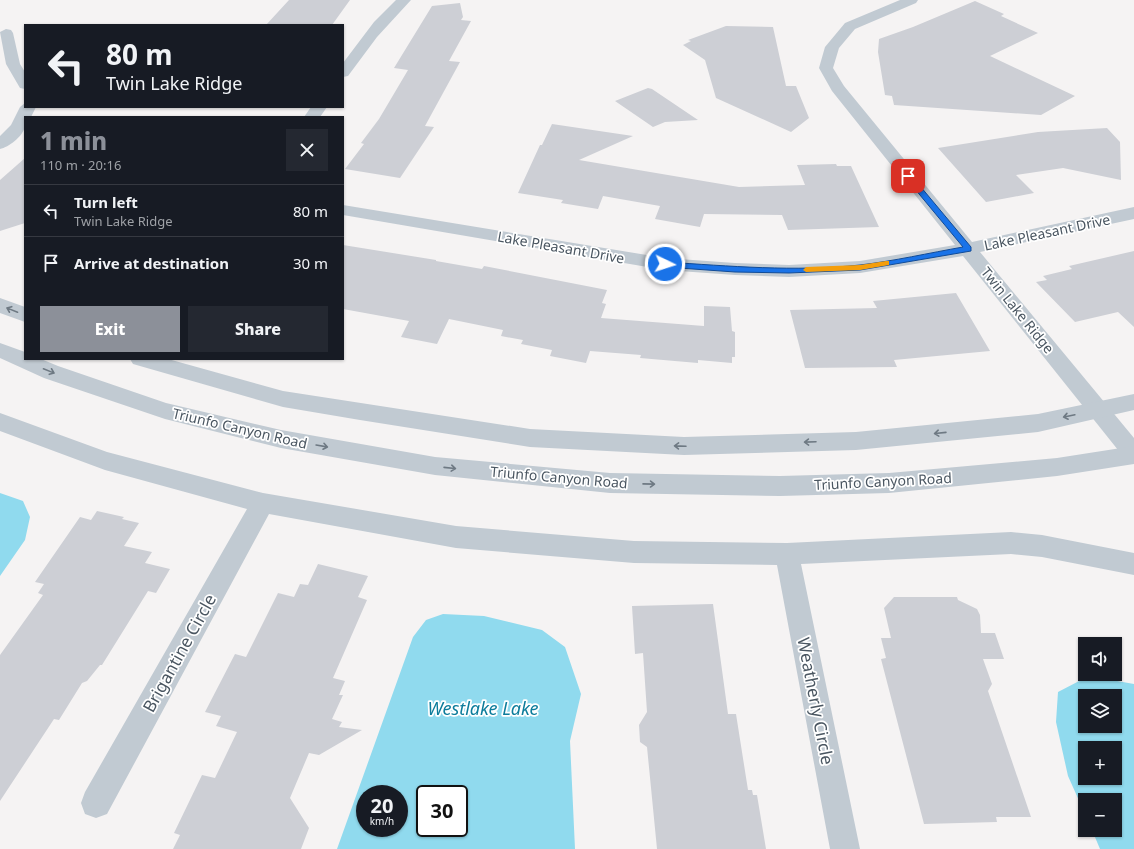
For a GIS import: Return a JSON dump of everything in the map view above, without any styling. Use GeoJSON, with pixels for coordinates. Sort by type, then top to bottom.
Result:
{"type":"FeatureCollection","features":[{"type":"Feature","properties":{"kind":"street"},"geometry":{"type":"LineString","coordinates":[[344,72],[370,35],[386,16],[404,0]]}},
{"type":"Feature","properties":{"kind":"street","name":"Twin Lake Ridge"},"geometry":{"type":"LineString","coordinates":[[911,0],[850,26],[832,47],[826,68],[842,94],[1134,454]]}},
{"type":"Feature","properties":{"kind":"street"},"geometry":{"type":"LineString","coordinates":[[6,33],[13,64],[24,83]]}},
{"type":"Feature","properties":{"kind":"street"},"geometry":{"type":"LineString","coordinates":[[0,144],[5,141],[22,123],[24,118]]}},
{"type":"Feature","properties":{"kind":"street","name":"Lake Pleasant Drive"},"geometry":{"type":"LineString","coordinates":[[344,210],[665,264],[789,271],[860,267],[968,249],[1134,213]]}},
{"type":"Feature","properties":{"kind":"street"},"geometry":{"type":"LineString","coordinates":[[0,305],[24,315]]}},
{"type":"Feature","properties":{"kind":"street","name":"Triunfo Canyon Road"},"geometry":{"type":"LineString","coordinates":[[0,350],[51,372],[165,411],[281,439],[435,466],[610,483],[780,486],[889,483],[1057,467],[1134,454]]}},
{"type":"Feature","properties":{"kind":"street"},"geometry":{"type":"LineString","coordinates":[[144,360],[283,399],[353,411],[530,438],[684,446],[856,441],[1038,423],[1134,402]]}},
{"type":"Feature","properties":{"kind":"street"},"geometry":{"type":"LineString","coordinates":[[0,422],[105,461],[263,503],[456,537],[634,552],[787,554],[1011,543],[1042,546],[1134,564]]}},
{"type":"Feature","properties":{"kind":"street","name":"Brigantine Circle"},"geometry":{"type":"LineString","coordinates":[[96,803],[263,503]]}},
{"type":"Feature","properties":{"kind":"street","name":"Weatherly Circle"},"geometry":{"type":"LineString","coordinates":[[787,554],[845,849]]}},
{"type":"Feature","properties":{"kind":"water"},"geometry":{"type":"Polygon","coordinates":[[[0,493],[23,501],[30,517],[25,540],[0,576],[0,493]]]}},
{"type":"Feature","properties":{"kind":"water","name":"Westlake Lake"},"geometry":{"type":"Polygon","coordinates":[[[443,614],[484,616],[542,630],[565,647],[581,694],[570,741],[575,849],[337,849],[356,796],[356,837],[408,837],[408,785],[360,785],[413,637],[426,620],[443,614]]]}},
{"type":"Feature","properties":{"kind":"water"},"geometry":{"type":"Polygon","coordinates":[[[1079,681],[1117,681],[1134,684],[1134,849],[1100,849],[1095,837],[1122,837],[1122,793],[1078,793],[1078,798],[1068,776],[1056,722],[1058,692],[1079,681]]]}},
{"type":"Feature","properties":{"kind":"building"},"geometry":{"type":"Polygon","coordinates":[[[289,0],[350,0],[333,24],[267,24],[289,0]]]}},
{"type":"Feature","properties":{"kind":"building"},"geometry":{"type":"Polygon","coordinates":[[[975,1],[1004,14],[1001,16],[1038,33],[990,56],[1075,96],[1041,115],[894,105],[892,96],[885,95],[878,52],[879,39],[913,27],[975,1]]]}},
{"type":"Feature","properties":{"kind":"building"},"geometry":{"type":"Polygon","coordinates":[[[460,3],[463,17],[461,20],[471,21],[449,61],[460,62],[425,126],[434,127],[400,178],[345,169],[364,144],[361,143],[379,119],[408,70],[394,68],[432,6],[460,3]]]}},
{"type":"Feature","properties":{"kind":"building"},"geometry":{"type":"Polygon","coordinates":[[[726,26],[773,27],[786,86],[796,86],[809,118],[791,132],[716,98],[705,60],[683,45],[691,41],[688,40],[726,26]]]}},
{"type":"Feature","properties":{"kind":"building"},"geometry":{"type":"Polygon","coordinates":[[[648,88],[652,89],[698,120],[665,122],[653,127],[615,101],[648,88]]]}},
{"type":"Feature","properties":{"kind":"building"},"geometry":{"type":"Polygon","coordinates":[[[552,124],[633,136],[579,160],[739,187],[805,185],[797,165],[836,164],[837,166],[851,166],[879,227],[788,230],[782,215],[704,214],[700,227],[655,219],[660,206],[603,196],[598,209],[561,203],[563,200],[518,193],[540,145],[542,145],[552,124]]]}},
{"type":"Feature","properties":{"kind":"building"},"geometry":{"type":"Polygon","coordinates":[[[1107,128],[1120,142],[1121,180],[1063,168],[1016,175],[1034,193],[986,202],[938,148],[1038,132],[1107,128]]]}},
{"type":"Feature","properties":{"kind":"building"},"geometry":{"type":"Polygon","coordinates":[[[24,159],[24,223],[0,231],[0,180],[24,159]]]}},
{"type":"Feature","properties":{"kind":"building"},"geometry":{"type":"Polygon","coordinates":[[[344,245],[482,269],[484,266],[607,290],[602,303],[606,304],[601,318],[704,326],[704,306],[730,307],[732,331],[735,332],[735,357],[732,357],[732,363],[698,360],[698,363],[640,358],[641,355],[590,351],[586,363],[550,356],[552,350],[521,344],[523,340],[501,336],[503,330],[449,319],[437,344],[401,337],[409,321],[344,309],[344,245]]]}},
{"type":"Feature","properties":{"kind":"building"},"geometry":{"type":"Polygon","coordinates":[[[1134,251],[1134,327],[1118,312],[1075,322],[1036,282],[1047,280],[1043,276],[1072,269],[1069,266],[1134,251]]]}},
{"type":"Feature","properties":{"kind":"building"},"geometry":{"type":"Polygon","coordinates":[[[956,293],[990,351],[894,360],[897,367],[805,368],[790,310],[877,308],[873,301],[956,293]]]}},
{"type":"Feature","properties":{"kind":"building"},"geometry":{"type":"Polygon","coordinates":[[[97,511],[124,517],[122,519],[139,523],[124,546],[152,552],[145,563],[170,569],[156,593],[148,591],[102,665],[100,665],[87,681],[82,683],[59,720],[54,719],[0,801],[0,655],[43,595],[38,593],[44,584],[35,582],[80,517],[91,520],[97,511]]]}},
{"type":"Feature","properties":{"kind":"building"},"geometry":{"type":"Polygon","coordinates":[[[318,564],[368,576],[358,597],[367,600],[333,678],[345,681],[339,695],[343,695],[332,719],[342,722],[339,727],[362,730],[319,755],[309,753],[290,798],[309,828],[301,849],[173,849],[180,835],[174,833],[202,775],[215,778],[237,732],[216,726],[221,716],[205,712],[235,654],[246,657],[278,593],[294,597],[300,584],[308,585],[318,564]]]}},
{"type":"Feature","properties":{"kind":"building"},"geometry":{"type":"Polygon","coordinates":[[[894,597],[957,597],[958,600],[977,609],[980,615],[981,633],[995,633],[1004,659],[983,659],[992,684],[988,691],[1031,817],[996,817],[997,822],[924,824],[881,659],[886,658],[881,638],[891,638],[884,608],[894,597]]]}},
{"type":"Feature","properties":{"kind":"building"},"geometry":{"type":"Polygon","coordinates":[[[713,604],[728,714],[736,714],[748,790],[752,790],[753,795],[757,795],[766,849],[657,849],[647,747],[640,742],[639,725],[647,712],[643,653],[635,654],[632,606],[713,604]]]}},
{"type":"Feature","properties":{"kind":"slow traffic"},"geometry":{"type":"LineString","coordinates":[[806,270],[860,267],[886,263]]}},
{"type":"Feature","properties":{"kind":"route"},"geometry":{"type":"LineString","coordinates":[[665,264],[789,271],[860,267],[968,249],[908,176]]}}]}
